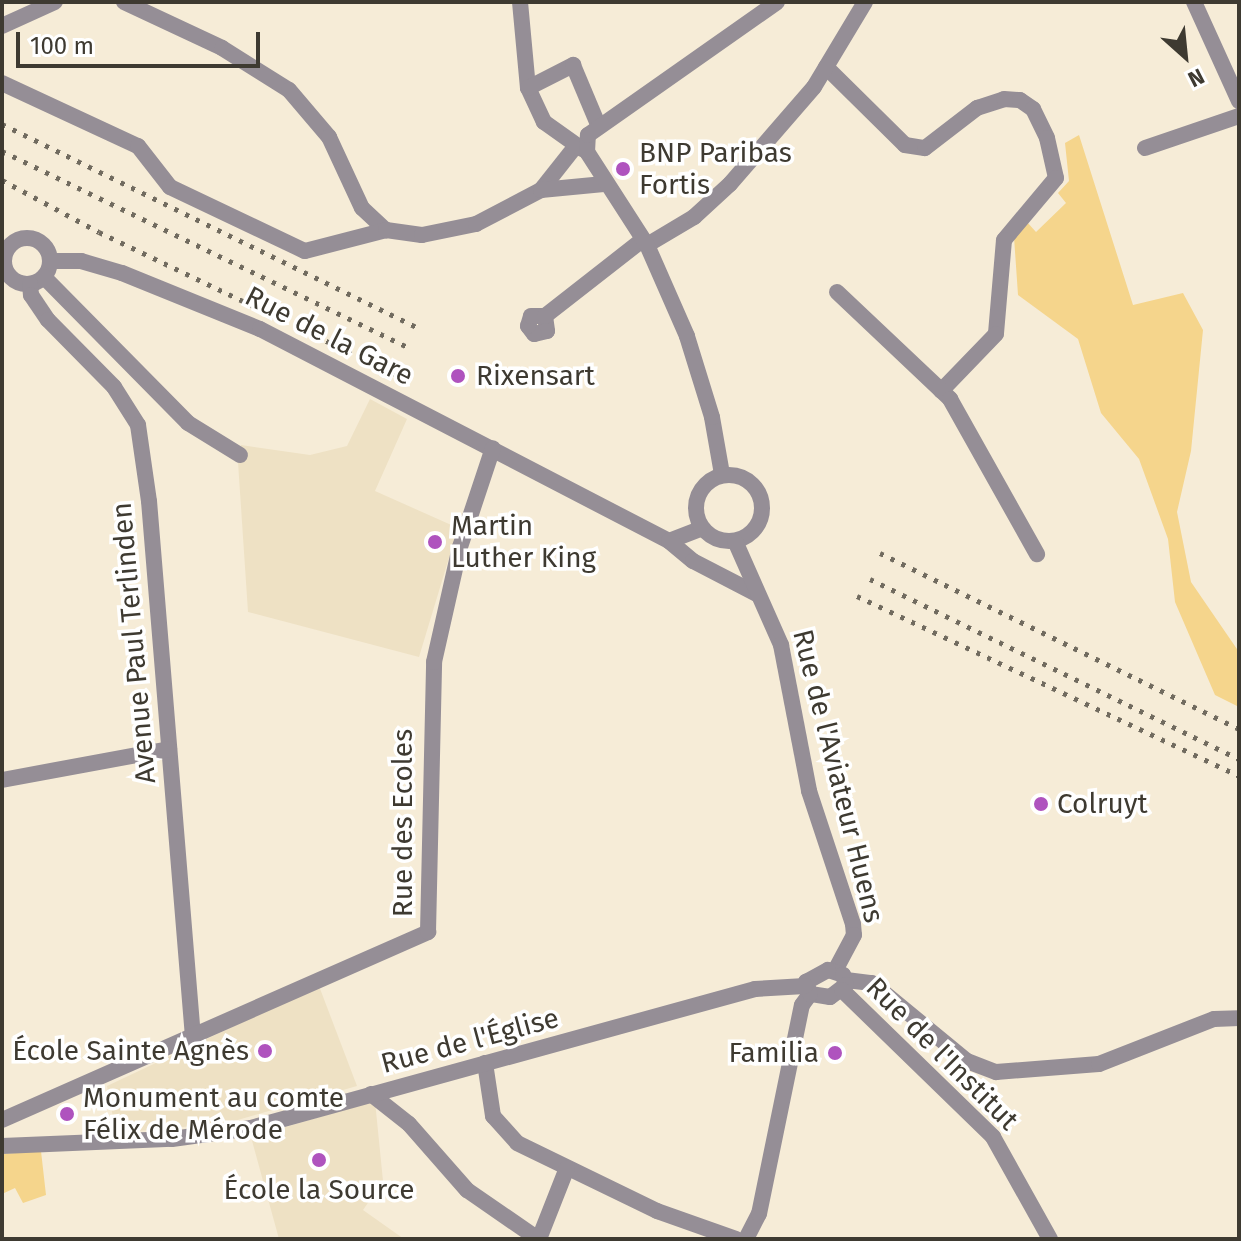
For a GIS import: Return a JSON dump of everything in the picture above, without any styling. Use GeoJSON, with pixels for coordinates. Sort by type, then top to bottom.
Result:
{"type":"FeatureCollection","features":[{"type":"Feature","properties":{"kind":"street"},"geometry":{"type":"LineString","coordinates":[[2,26],[55,2]]}},
{"type":"Feature","properties":{"kind":"street"},"geometry":{"type":"LineString","coordinates":[[124,2],[222,48],[289,90],[329,137],[362,208],[386,230]]}},
{"type":"Feature","properties":{"kind":"street"},"geometry":{"type":"LineString","coordinates":[[520,2],[528,88],[544,122],[581,149],[644,243],[701,375],[722,474]]}},
{"type":"Feature","properties":{"kind":"street"},"geometry":{"type":"LineString","coordinates":[[2,83],[138,146],[170,187],[298,249],[315,250],[386,230],[447,232],[476,224],[541,190],[581,149],[588,135],[777,2]]}},
{"type":"Feature","properties":{"kind":"street"},"geometry":{"type":"LineString","coordinates":[[545,316],[644,243],[713,201],[826,67],[865,2]]}},
{"type":"Feature","properties":{"kind":"street"},"geometry":{"type":"LineString","coordinates":[[1194,2],[1239,101]]}},
{"type":"Feature","properties":{"kind":"street"},"geometry":{"type":"LineString","coordinates":[[528,88],[573,65],[599,127]]}},
{"type":"Feature","properties":{"kind":"street"},"geometry":{"type":"LineString","coordinates":[[826,67],[905,145],[925,148],[977,108],[1004,99],[1020,100],[1033,109],[1047,138],[1056,178],[1004,240],[996,334],[941,391]]}},
{"type":"Feature","properties":{"kind":"street"},"geometry":{"type":"LineString","coordinates":[[1145,148],[1239,116]]}},
{"type":"Feature","properties":{"kind":"street"},"geometry":{"type":"LineString","coordinates":[[541,190],[604,184]]}},
{"type":"Feature","properties":{"kind":"street"},"geometry":{"type":"LineString","coordinates":[[42,274],[16,282],[4,271],[4,249],[12,242],[32,239],[42,244],[42,274],[188,423],[240,455]]}},
{"type":"Feature","properties":{"kind":"street","name":"Rue de la Gare"},"geometry":{"type":"LineString","coordinates":[[42,274],[81,261],[174,290],[493,448],[669,541]]}},
{"type":"Feature","properties":{"kind":"street","name":"Avenue Paul Terlinden"},"geometry":{"type":"LineString","coordinates":[[42,274],[31,295],[48,320],[114,387],[138,425],[193,1037]]}},
{"type":"Feature","properties":{"kind":"street"},"geometry":{"type":"LineString","coordinates":[[837,292],[941,391],[980,445],[1037,554]]}},
{"type":"Feature","properties":{"kind":"street","name":"Rue des Ecoles"},"geometry":{"type":"LineString","coordinates":[[2,1120],[428,932],[434,662],[467,521],[493,448]]}},
{"type":"Feature","properties":{"kind":"street"},"geometry":{"type":"LineString","coordinates":[[722,474],[747,480],[761,498],[759,523],[735,541],[718,540],[701,529],[695,509],[698,494],[722,474]]}},
{"type":"Feature","properties":{"kind":"street"},"geometry":{"type":"LineString","coordinates":[[701,529],[669,541],[693,561],[757,594]]}},
{"type":"Feature","properties":{"kind":"street","name":"Rue de l'Aviateur Huens"},"geometry":{"type":"LineString","coordinates":[[735,541],[785,661],[809,791],[853,924],[841,980]]}},
{"type":"Feature","properties":{"kind":"street"},"geometry":{"type":"LineString","coordinates":[[2,780],[169,749]]}},
{"type":"Feature","properties":{"kind":"street"},"geometry":{"type":"LineString","coordinates":[[746,1239],[759,1214],[802,1005],[813,975],[872,983],[967,1061],[996,1072],[1036,1073],[1099,1064],[1214,1019],[1239,1018]]}},
{"type":"Feature","properties":{"kind":"street","name":"Rue de l'Église"},"geometry":{"type":"LineString","coordinates":[[2,1146],[227,1133],[773,984],[830,997],[841,980]]}},
{"type":"Feature","properties":{"kind":"street","name":"Rue de l'Institut"},"geometry":{"type":"LineString","coordinates":[[841,980],[993,1137],[1050,1239]]}},
{"type":"Feature","properties":{"kind":"street"},"geometry":{"type":"LineString","coordinates":[[485,1063],[493,1116],[517,1143],[657,1211],[736,1239]]}},
{"type":"Feature","properties":{"kind":"street"},"geometry":{"type":"LineString","coordinates":[[371,1094],[409,1124],[467,1190],[538,1239],[567,1168]]}},
{"type":"Feature","properties":{"kind":"shaded area"},"geometry":{"type":"Polygon","coordinates":[[[1079,135],[1133,305],[1183,293],[1203,330],[1191,451],[1177,512],[1191,582],[1239,652],[1239,707],[1215,695],[1175,602],[1168,539],[1139,459],[1101,413],[1078,339],[1018,295],[1014,237],[1027,222],[1036,232],[1066,203],[1058,193],[1069,181],[1065,143],[1079,135]]]}},
{"type":"Feature","properties":{"kind":"shaded area"},"geometry":{"type":"Polygon","coordinates":[[[370,399],[407,419],[375,491],[458,528],[419,657],[248,612],[238,462],[241,445],[310,455],[347,446],[370,399]]]}},
{"type":"Feature","properties":{"kind":"shaded area","name":"École Sainte Agnès"},"geometry":{"type":"Polygon","coordinates":[[[319,986],[357,1086],[227,1123],[116,1133],[107,1086],[319,986]]]}},
{"type":"Feature","properties":{"kind":"shaded area","name":"École la Source"},"geometry":{"type":"Polygon","coordinates":[[[375,1101],[383,1181],[363,1210],[404,1239],[279,1239],[251,1137],[375,1101]]]}},
{"type":"Feature","properties":{"kind":"shaded area"},"geometry":{"type":"Polygon","coordinates":[[[41,1151],[46,1195],[23,1203],[15,1188],[2,1194],[2,1154],[41,1151]]]}},
{"type":"Feature","properties":{"kind":"railway"},"geometry":{"type":"LineString","coordinates":[[2,124],[421,329]]}},
{"type":"Feature","properties":{"kind":"railway"},"geometry":{"type":"LineString","coordinates":[[2,151],[412,349]]}},
{"type":"Feature","properties":{"kind":"railway"},"geometry":{"type":"LineString","coordinates":[[2,180],[99,232],[399,376]]}},
{"type":"Feature","properties":{"kind":"railway"},"geometry":{"type":"LineString","coordinates":[[880,553],[1239,729]]}},
{"type":"Feature","properties":{"kind":"railway"},"geometry":{"type":"LineString","coordinates":[[870,579],[1239,759]]}},
{"type":"Feature","properties":{"kind":"railway"},"geometry":{"type":"LineString","coordinates":[[857,596],[1239,776]]}},
{"type":"Feature","properties":{"kind":"place","name":"BNP Paribas Fortis"},"geometry":{"type":"Point","coordinates":[623,169]}},
{"type":"Feature","properties":{"kind":"place","name":"Rixensart"},"geometry":{"type":"Point","coordinates":[458,376]}},
{"type":"Feature","properties":{"kind":"place","name":"Martin Luther King"},"geometry":{"type":"Point","coordinates":[435,542]}},
{"type":"Feature","properties":{"kind":"place","name":"Colruyt"},"geometry":{"type":"Point","coordinates":[1041,804]}},
{"type":"Feature","properties":{"kind":"place","name":"École Sainte Agnès"},"geometry":{"type":"Point","coordinates":[265,1051]}},
{"type":"Feature","properties":{"kind":"place","name":"Familia"},"geometry":{"type":"Point","coordinates":[835,1053]}},
{"type":"Feature","properties":{"kind":"place","name":"Monument au comte Félix de Mérode"},"geometry":{"type":"Point","coordinates":[67,1114]}},
{"type":"Feature","properties":{"kind":"place","name":"École la Source"},"geometry":{"type":"Point","coordinates":[319,1160]}}]}
